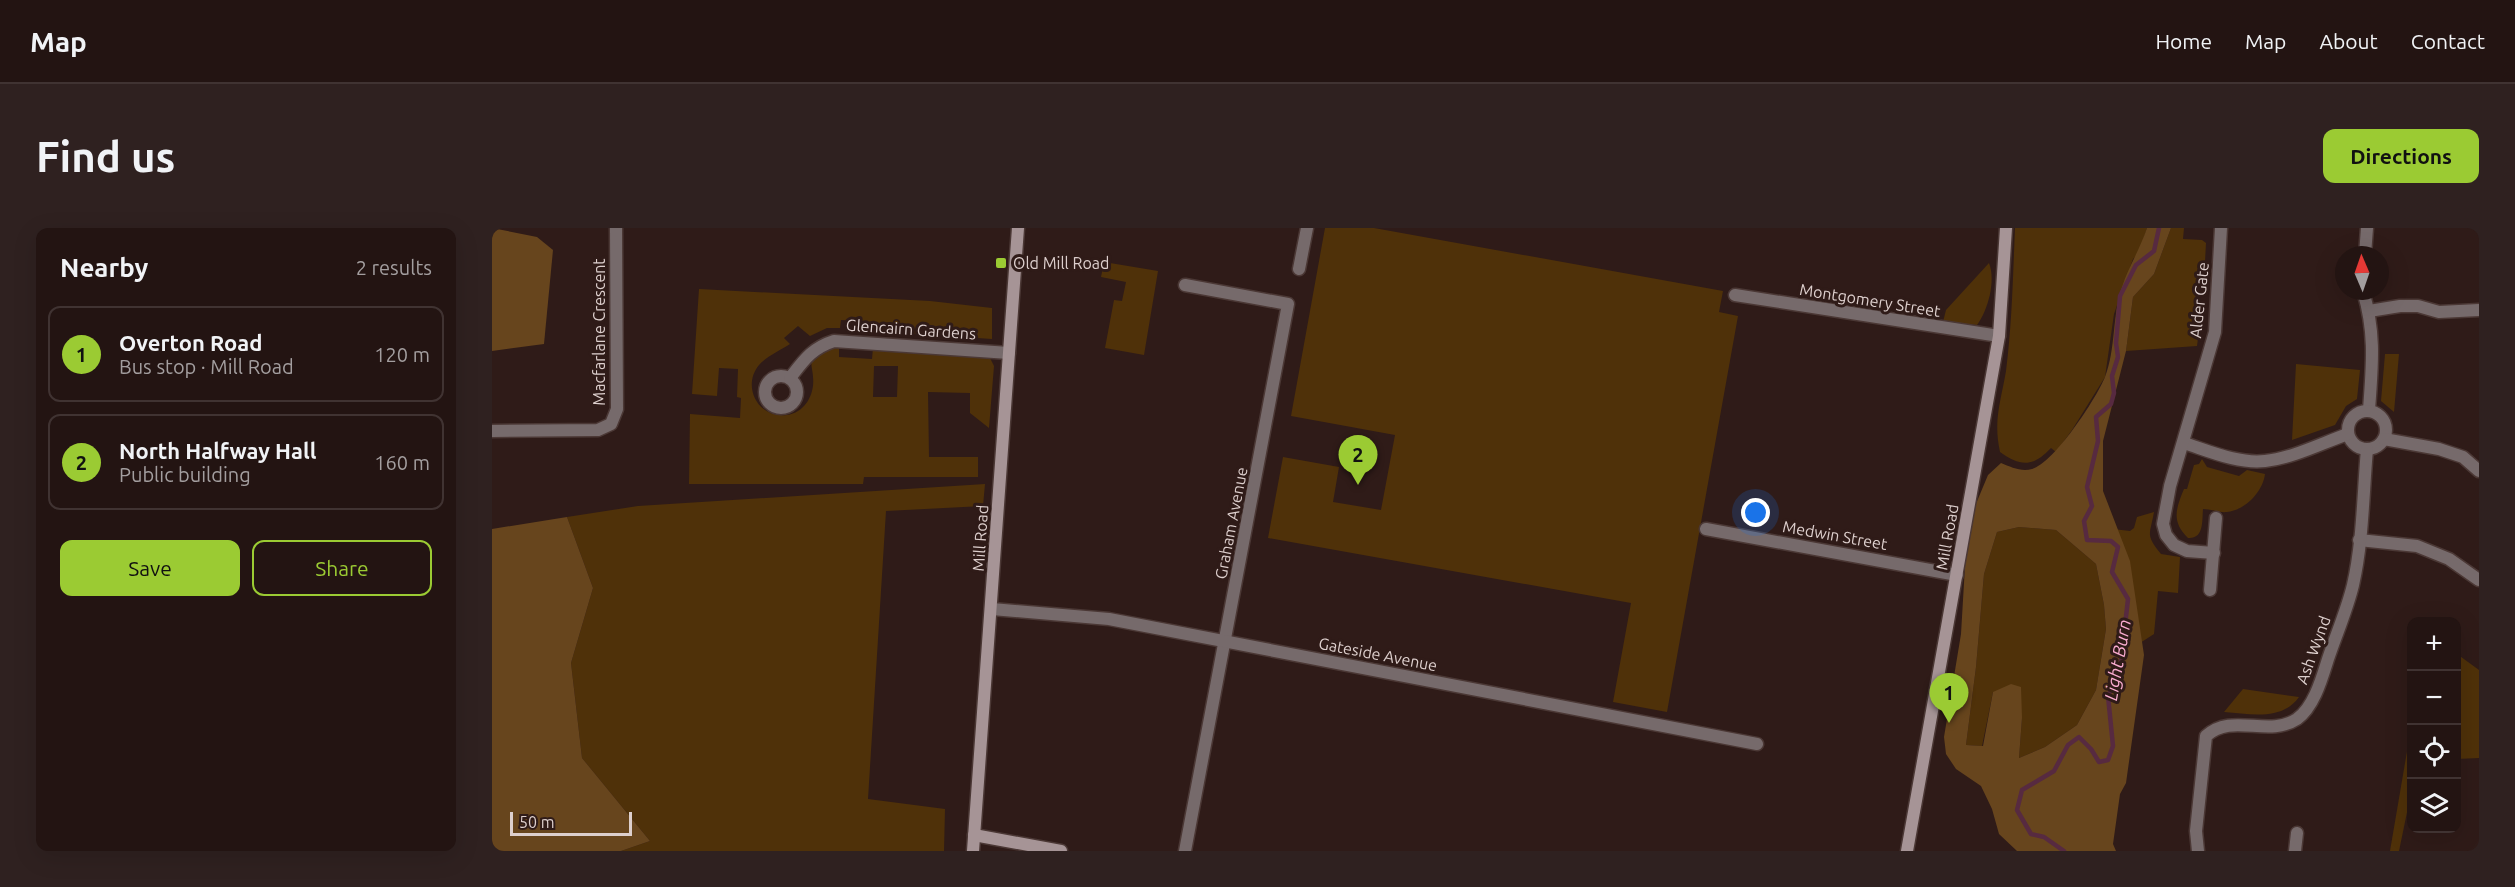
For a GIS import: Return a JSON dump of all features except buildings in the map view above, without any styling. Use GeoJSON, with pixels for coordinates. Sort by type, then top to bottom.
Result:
{"type":"FeatureCollection","features":[{"type":"Feature","properties":{"kind":"street","name":"Macfarlane Crescent"},"geometry":{"type":"LineString","coordinates":[[492,431],[598,430],[611,424],[617,409],[616,228]]}},
{"type":"Feature","properties":{"kind":"street","name":"Mill Road"},"geometry":{"type":"LineString","coordinates":[[973,851],[1018,228]]}},
{"type":"Feature","properties":{"kind":"street"},"geometry":{"type":"LineString","coordinates":[[1299,269],[1306,228]]}},
{"type":"Feature","properties":{"kind":"street","name":"Mill Road"},"geometry":{"type":"LineString","coordinates":[[1907,851],[2000,336],[2006,228]]}},
{"type":"Feature","properties":{"kind":"street","name":"Alder Gate"},"geometry":{"type":"LineString","coordinates":[[2214,553],[2187,551],[2174,545],[2166,535],[2163,524],[2170,486],[2215,332],[2222,228]]}},
{"type":"Feature","properties":{"kind":"street"},"geometry":{"type":"LineString","coordinates":[[2366,246],[2367,228]]}},
{"type":"Feature","properties":{"kind":"street","name":"Graham Avenue"},"geometry":{"type":"LineString","coordinates":[[1185,285],[1288,304],[1185,851]]}},
{"type":"Feature","properties":{"kind":"street","name":"Montgomery Street"},"geometry":{"type":"LineString","coordinates":[[1735,296],[2000,336]]}},
{"type":"Feature","properties":{"kind":"street"},"geometry":{"type":"LineString","coordinates":[[2366,300],[2374,348],[2369,410]]}},
{"type":"Feature","properties":{"kind":"street"},"geometry":{"type":"LineString","coordinates":[[2369,311],[2400,306],[2418,306],[2439,312],[2479,310]]}},
{"type":"Feature","properties":{"kind":"street","name":"Glencairn Gardens"},"geometry":{"type":"LineString","coordinates":[[790,378],[808,354],[819,346],[834,341],[1009,352]]}},
{"type":"Feature","properties":{"kind":"street"},"geometry":{"type":"LineString","coordinates":[[2369,410],[2381,416],[2386,427],[2384,439],[2376,446],[2367,449],[2355,444],[2348,434],[2355,414],[2369,410]]}},
{"type":"Feature","properties":{"kind":"street"},"geometry":{"type":"LineString","coordinates":[[2184,443],[2224,456],[2263,462],[2286,457],[2348,434]]}},
{"type":"Feature","properties":{"kind":"street"},"geometry":{"type":"LineString","coordinates":[[2384,439],[2439,449],[2463,457],[2479,471]]}},
{"type":"Feature","properties":{"kind":"street","name":"Ash Wynd"},"geometry":{"type":"LineString","coordinates":[[2198,851],[2196,831],[2206,736],[2221,726],[2275,727],[2288,724],[2299,718],[2321,680],[2352,588],[2359,540],[2367,449]]}},
{"type":"Feature","properties":{"kind":"street"},"geometry":{"type":"LineString","coordinates":[[2210,590],[2216,518]]}},
{"type":"Feature","properties":{"kind":"street","name":"Medwin Street"},"geometry":{"type":"LineString","coordinates":[[1706,529],[1957,575]]}},
{"type":"Feature","properties":{"kind":"street"},"geometry":{"type":"LineString","coordinates":[[2359,540],[2417,546],[2449,559],[2479,580]]}},
{"type":"Feature","properties":{"kind":"street","name":"Gateside Avenue"},"geometry":{"type":"LineString","coordinates":[[992,609],[1109,619],[1757,744]]}},
{"type":"Feature","properties":{"kind":"street"},"geometry":{"type":"LineString","coordinates":[[2295,851],[2297,833]]}},
{"type":"Feature","properties":{"kind":"street"},"geometry":{"type":"LineString","coordinates":[[974,835],[1053,850]]}},
{"type":"Feature","properties":{"kind":"shaded area"},"geometry":{"type":"Polygon","coordinates":[[[492,228],[537,237],[553,250],[544,344],[492,351],[492,228]]]}},
{"type":"Feature","properties":{"kind":"shaded area"},"geometry":{"type":"Polygon","coordinates":[[[1325,228],[1374,228],[1723,291],[1719,312],[1738,316],[1667,712],[1613,702],[1631,603],[1268,538],[1283,457],[1339,467],[1333,502],[1381,510],[1395,435],[1291,416],[1325,228]]]}},
{"type":"Feature","properties":{"kind":"shaded area"},"geometry":{"type":"Polygon","coordinates":[[[2015,228],[2147,228],[2139,253],[2133,259],[2114,314],[2105,377],[2056,452],[2051,448],[2038,459],[2027,463],[2014,460],[2000,452],[1997,430],[2010,335],[2015,228]]]}},
{"type":"Feature","properties":{"kind":"shaded area"},"geometry":{"type":"Polygon","coordinates":[[[2147,228],[2171,228],[2154,274],[2133,297],[2126,351],[2103,441],[2103,491],[2130,561],[2144,655],[2126,783],[2120,794],[2113,844],[2116,851],[2017,851],[1999,834],[1992,809],[1981,786],[1956,769],[1946,754],[1944,737],[1961,634],[1966,549],[1973,511],[1988,475],[2001,463],[2024,470],[2041,464],[2062,443],[2093,400],[2108,366],[2122,287],[2147,228]],[[2019,527],[1997,532],[1984,574],[1966,745],[1983,746],[1993,692],[2011,684],[2021,687],[2022,718],[2019,758],[2045,747],[2077,725],[2096,690],[2106,629],[2096,564],[2056,530],[2019,527]]]}},
{"type":"Feature","properties":{"kind":"shaded area"},"geometry":{"type":"Polygon","coordinates":[[[2171,228],[2184,228],[2183,239],[2202,240],[2206,243],[2205,262],[2198,269],[2196,303],[2202,309],[2197,346],[2126,351],[2133,297],[2154,274],[2171,228]]]}},
{"type":"Feature","properties":{"kind":"shaded area"},"geometry":{"type":"Polygon","coordinates":[[[1104,262],[1158,271],[1144,355],[1105,348],[1114,300],[1122,301],[1126,282],[1101,277],[1104,262]]]}},
{"type":"Feature","properties":{"kind":"shaded area"},"geometry":{"type":"Polygon","coordinates":[[[1989,263],[1992,278],[1990,295],[1977,325],[1943,322],[1946,310],[1989,263]]]}},
{"type":"Feature","properties":{"kind":"shaded area"},"geometry":{"type":"Polygon","coordinates":[[[699,289],[930,301],[992,308],[992,339],[874,331],[874,322],[841,320],[840,328],[827,328],[810,336],[798,326],[784,338],[790,344],[759,365],[752,383],[756,400],[761,407],[777,415],[787,415],[799,411],[808,402],[813,383],[811,360],[820,347],[839,346],[839,357],[872,359],[873,348],[990,358],[994,366],[989,428],[970,413],[970,393],[928,392],[929,457],[978,457],[978,477],[864,477],[863,484],[689,484],[690,414],[740,418],[741,398],[737,397],[738,369],[719,368],[717,396],[692,394],[699,289]],[[874,366],[873,397],[897,397],[898,366],[874,366]]]}},
{"type":"Feature","properties":{"kind":"shaded area"},"geometry":{"type":"Polygon","coordinates":[[[2385,354],[2399,354],[2394,412],[2381,401],[2385,354]]]}},
{"type":"Feature","properties":{"kind":"shaded area"},"geometry":{"type":"Polygon","coordinates":[[[2296,364],[2360,370],[2357,399],[2346,406],[2335,425],[2292,440],[2296,364]]]}},
{"type":"Feature","properties":{"kind":"shaded area"},"geometry":{"type":"Polygon","coordinates":[[[2202,459],[2207,467],[2239,476],[2247,470],[2265,474],[2264,480],[2257,493],[2241,508],[2224,512],[2203,509],[2200,532],[2193,538],[2188,538],[2179,526],[2177,509],[2184,489],[2187,489],[2194,465],[2199,464],[2202,459]]]}},
{"type":"Feature","properties":{"kind":"shaded area"},"geometry":{"type":"Polygon","coordinates":[[[985,484],[983,506],[886,511],[868,799],[945,809],[944,851],[621,851],[650,841],[582,758],[571,663],[593,588],[567,517],[638,506],[985,484]]]}},
{"type":"Feature","properties":{"kind":"shaded area"},"geometry":{"type":"Polygon","coordinates":[[[2154,512],[2150,530],[2153,542],[2161,554],[2180,557],[2178,593],[2158,591],[2154,634],[2140,643],[2113,529],[2130,531],[2134,528],[2137,517],[2154,512]]]}},
{"type":"Feature","properties":{"kind":"shaded area"},"geometry":{"type":"Polygon","coordinates":[[[567,517],[593,588],[571,663],[582,758],[650,841],[621,851],[492,851],[492,529],[567,517]]]}},
{"type":"Feature","properties":{"kind":"shaded area"},"geometry":{"type":"Polygon","coordinates":[[[2019,527],[2056,530],[2096,564],[2106,629],[2096,690],[2077,725],[2045,747],[2019,758],[2022,718],[1993,692],[1982,746],[1966,745],[1984,574],[1997,532],[2019,527]]]}},
{"type":"Feature","properties":{"kind":"shaded area"},"geometry":{"type":"Polygon","coordinates":[[[2461,657],[2479,670],[2479,758],[2461,759],[2461,657]]]}},
{"type":"Feature","properties":{"kind":"shaded area"},"geometry":{"type":"Polygon","coordinates":[[[2243,689],[2299,697],[2292,705],[2275,713],[2224,712],[2243,689]]]}},
{"type":"Feature","properties":{"kind":"shaded area"},"geometry":{"type":"Polygon","coordinates":[[[2407,751],[2407,812],[2399,851],[2390,851],[2407,751]]]}},
{"type":"Feature","properties":{"kind":"waterway","name":"Light Burn"},"geometry":{"type":"LineString","coordinates":[[2064,851],[2044,837],[2031,834],[2017,810],[2022,790],[2054,771],[2068,745],[2079,737],[2091,749],[2099,762],[2108,760],[2113,746],[2108,696],[2120,670],[2128,599],[2112,572],[2118,547],[2111,541],[2087,540],[2084,521],[2092,506],[2087,487],[2098,441],[2096,417],[2111,404],[2114,393],[2112,376],[2118,357],[2116,343],[2120,296],[2136,265],[2154,251],[2159,228]]}},
{"type":"Feature","properties":{"kind":"place","name":"Old Mill Road"},"geometry":{"type":"Point","coordinates":[1001,263]}},
{"type":"Feature","properties":{"kind":"place","name":"North Halfway Hall"},"geometry":{"type":"Point","coordinates":[1358,485]}},
{"type":"Feature","properties":{"kind":"place","name":"Overton Road"},"geometry":{"type":"Point","coordinates":[1949,723]}}]}
